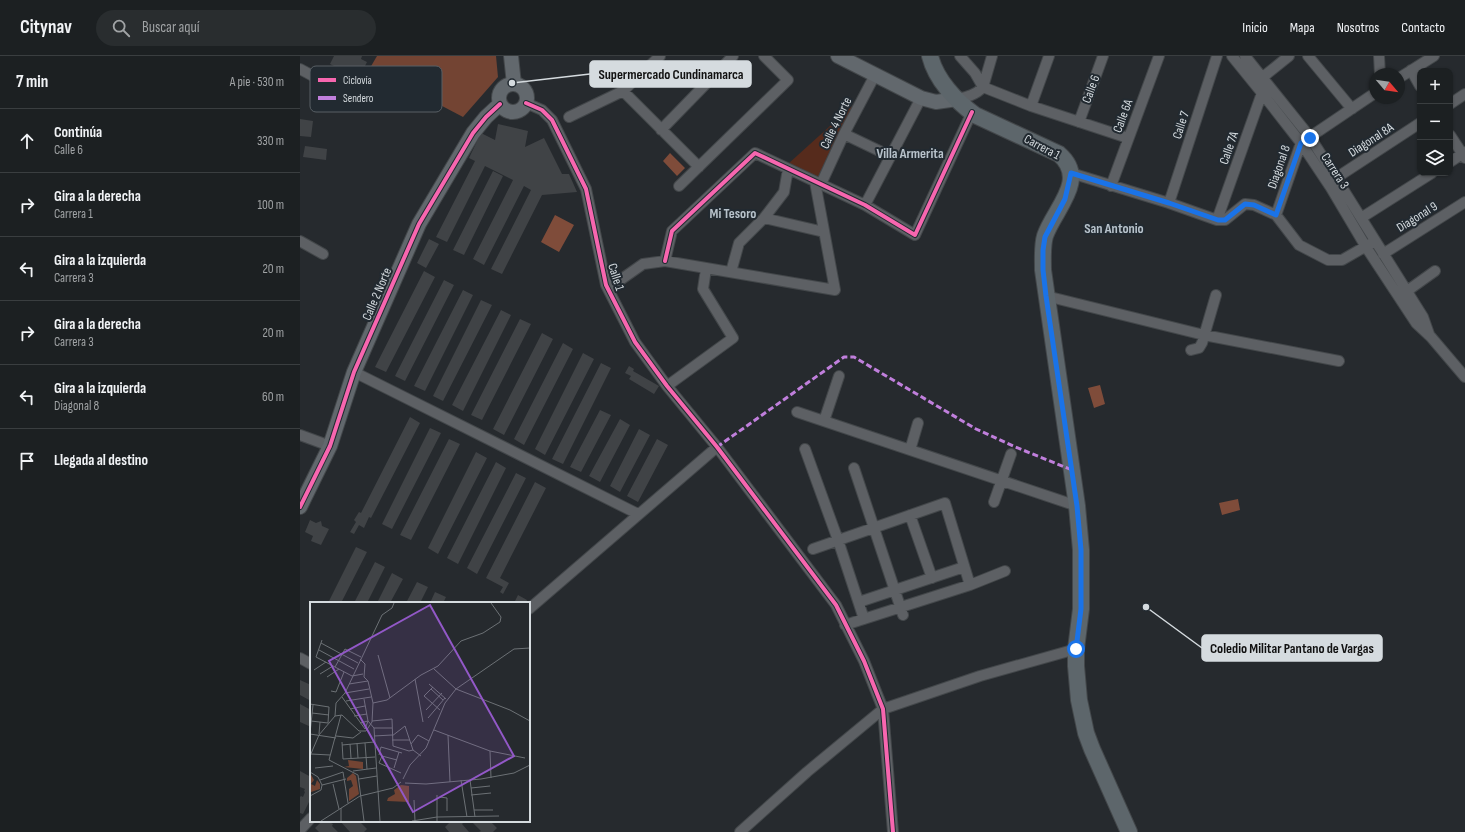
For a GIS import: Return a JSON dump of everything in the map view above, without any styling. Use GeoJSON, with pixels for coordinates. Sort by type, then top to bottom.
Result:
{"type":"FeatureCollection","features":[{"type":"Feature","properties":{"kind":"main road","name":"Carrera 1"},"geometry":{"type":"LineString","coordinates":[[930,56],[938,76],[957,99],[974,113],[1059,154],[1066,160],[1071,173]]}},
{"type":"Feature","properties":{"kind":"main road"},"geometry":{"type":"LineString","coordinates":[[1071,173],[1065,199],[1045,237],[1043,250],[1043,270],[1077,506],[1082,570],[1081,609],[1076,649],[1076,671],[1079,700],[1086,733],[1129,832]]}},
{"type":"Feature","properties":{"kind":"street"},"geometry":{"type":"LineString","coordinates":[[511,56],[514,84]]}},
{"type":"Feature","properties":{"kind":"street"},"geometry":{"type":"LineString","coordinates":[[569,117],[623,91],[660,56]]}},
{"type":"Feature","properties":{"kind":"street"},"geometry":{"type":"LineString","coordinates":[[661,130],[733,56]]}},
{"type":"Feature","properties":{"kind":"street"},"geometry":{"type":"LineString","coordinates":[[679,186],[788,80],[764,56]]}},
{"type":"Feature","properties":{"kind":"street"},"geometry":{"type":"LineString","coordinates":[[839,56],[921,98],[936,102],[969,96],[980,90],[983,87],[992,56]]}},
{"type":"Feature","properties":{"kind":"street"},"geometry":{"type":"LineString","coordinates":[[960,56],[975,73],[983,87],[1031,106],[1128,138]]}},
{"type":"Feature","properties":{"kind":"street"},"geometry":{"type":"LineString","coordinates":[[1031,106],[1049,56]]}},
{"type":"Feature","properties":{"kind":"street","name":"Calle 6"},"geometry":{"type":"LineString","coordinates":[[1078,122],[1103,56]]}},
{"type":"Feature","properties":{"kind":"street","name":"Calle 6A"},"geometry":{"type":"LineString","coordinates":[[1111,186],[1159,56]]}},
{"type":"Feature","properties":{"kind":"street","name":"Calle 7"},"geometry":{"type":"LineString","coordinates":[[1169,203],[1217,56]]}},
{"type":"Feature","properties":{"kind":"street","name":"Carrera 3"},"geometry":{"type":"LineString","coordinates":[[1232,56],[1258,81],[1310,138],[1361,218],[1370,244],[1383,254],[1423,317],[1431,337]]}},
{"type":"Feature","properties":{"kind":"street","name":"Carrera 3"},"geometry":{"type":"LineString","coordinates":[[1245,56],[1258,81]]}},
{"type":"Feature","properties":{"kind":"street"},"geometry":{"type":"LineString","coordinates":[[1258,81],[1289,56]]}},
{"type":"Feature","properties":{"kind":"street"},"geometry":{"type":"LineString","coordinates":[[1308,56],[1352,109]]}},
{"type":"Feature","properties":{"kind":"street"},"geometry":{"type":"LineString","coordinates":[[1378,56],[1379,68]]}},
{"type":"Feature","properties":{"kind":"street"},"geometry":{"type":"LineString","coordinates":[[1405,74],[1424,59],[1434,56]]}},
{"type":"Feature","properties":{"kind":"street"},"geometry":{"type":"LineString","coordinates":[[300,69],[310,74]]}},
{"type":"Feature","properties":{"kind":"street"},"geometry":{"type":"LineString","coordinates":[[1411,70],[1417,81]]}},
{"type":"Feature","properties":{"kind":"street","name":"Calle 4 Norte"},"geometry":{"type":"LineString","coordinates":[[818,183],[875,75]]}},
{"type":"Feature","properties":{"kind":"street"},"geometry":{"type":"LineString","coordinates":[[514,84],[525,90],[526,103],[521,109],[513,112],[505,110],[500,104],[499,94],[504,86],[514,84]]}},
{"type":"Feature","properties":{"kind":"street","name":"Carrera 3"},"geometry":{"type":"LineString","coordinates":[[1266,90],[1370,244],[1416,323],[1431,337]]}},
{"type":"Feature","properties":{"kind":"street","name":"Calle 7A"},"geometry":{"type":"LineString","coordinates":[[1218,220],[1266,90]]}},
{"type":"Feature","properties":{"kind":"street"},"geometry":{"type":"LineString","coordinates":[[623,91],[699,167]]}},
{"type":"Feature","properties":{"kind":"street"},"geometry":{"type":"LineString","coordinates":[[1453,102],[1465,94]]}},
{"type":"Feature","properties":{"kind":"street","name":"Diagonal 8"},"geometry":{"type":"LineString","coordinates":[[1276,215],[1301,143],[1369,97]]}},
{"type":"Feature","properties":{"kind":"street"},"geometry":{"type":"LineString","coordinates":[[865,205],[921,98]]}},
{"type":"Feature","properties":{"kind":"street","name":"Calle 1"},"geometry":{"type":"LineString","coordinates":[[526,103],[542,110],[552,120],[586,189],[606,285],[635,342],[667,386],[717,447],[836,605],[864,661],[883,709],[893,832]]}},
{"type":"Feature","properties":{"kind":"street","name":"Calle 2 Norte"},"geometry":{"type":"LineString","coordinates":[[304,501],[330,446],[354,372],[419,224],[473,133],[486,117],[500,104]]}},
{"type":"Feature","properties":{"kind":"street"},"geometry":{"type":"LineString","coordinates":[[665,261],[672,231],[755,153],[865,205],[915,235],[974,113]]}},
{"type":"Feature","properties":{"kind":"street","name":"Diagonal 8A"},"geometry":{"type":"LineString","coordinates":[[1336,178],[1417,125]]}},
{"type":"Feature","properties":{"kind":"street"},"geometry":{"type":"LineString","coordinates":[[844,134],[890,156]]}},
{"type":"Feature","properties":{"kind":"street"},"geometry":{"type":"LineString","coordinates":[[1453,139],[1464,155],[1453,160]]}},
{"type":"Feature","properties":{"kind":"street"},"geometry":{"type":"LineString","coordinates":[[731,272],[739,243],[764,218],[784,192],[788,169]]}},
{"type":"Feature","properties":{"kind":"street","name":"Carrera 1"},"geometry":{"type":"LineString","coordinates":[[1071,173],[1169,203],[1218,220]]}},
{"type":"Feature","properties":{"kind":"street"},"geometry":{"type":"LineString","coordinates":[[1361,218],[1427,176]]}},
{"type":"Feature","properties":{"kind":"street"},"geometry":{"type":"LineString","coordinates":[[606,285],[616,282],[643,264],[665,261],[835,290],[824,232],[818,183]]}},
{"type":"Feature","properties":{"kind":"street","name":"Diagonal 9"},"geometry":{"type":"LineString","coordinates":[[1383,254],[1465,202]]}},
{"type":"Feature","properties":{"kind":"street"},"geometry":{"type":"LineString","coordinates":[[1218,220],[1225,220],[1245,204],[1254,205],[1276,215],[1299,245],[1328,260],[1342,260],[1370,244]]}},
{"type":"Feature","properties":{"kind":"street"},"geometry":{"type":"LineString","coordinates":[[764,218],[824,232]]}},
{"type":"Feature","properties":{"kind":"street"},"geometry":{"type":"LineString","coordinates":[[300,241],[323,254]]}},
{"type":"Feature","properties":{"kind":"street"},"geometry":{"type":"LineString","coordinates":[[667,386],[733,338],[703,289],[706,269]]}},
{"type":"Feature","properties":{"kind":"street"},"geometry":{"type":"LineString","coordinates":[[1407,291],[1435,271]]}},
{"type":"Feature","properties":{"kind":"street"},"geometry":{"type":"LineString","coordinates":[[1191,350],[1199,348],[1202,343],[1216,294]]}},
{"type":"Feature","properties":{"kind":"street"},"geometry":{"type":"LineString","coordinates":[[1046,296],[1204,335],[1339,361]]}},
{"type":"Feature","properties":{"kind":"street"},"geometry":{"type":"LineString","coordinates":[[1431,337],[1465,376]]}},
{"type":"Feature","properties":{"kind":"street"},"geometry":{"type":"LineString","coordinates":[[354,372],[638,514]]}},
{"type":"Feature","properties":{"kind":"street"},"geometry":{"type":"LineString","coordinates":[[824,421],[838,376]]}},
{"type":"Feature","properties":{"kind":"street"},"geometry":{"type":"LineString","coordinates":[[797,412],[1077,506]]}},
{"type":"Feature","properties":{"kind":"street"},"geometry":{"type":"LineString","coordinates":[[910,450],[918,423]]}},
{"type":"Feature","properties":{"kind":"street"},"geometry":{"type":"LineString","coordinates":[[300,435],[330,446]]}},
{"type":"Feature","properties":{"kind":"street"},"geometry":{"type":"LineString","coordinates":[[530,608],[717,447]]}},
{"type":"Feature","properties":{"kind":"street"},"geometry":{"type":"LineString","coordinates":[[805,449],[838,540],[864,619]]}},
{"type":"Feature","properties":{"kind":"street"},"geometry":{"type":"LineString","coordinates":[[994,502],[1011,454]]}},
{"type":"Feature","properties":{"kind":"street"},"geometry":{"type":"LineString","coordinates":[[854,468],[902,611]]}},
{"type":"Feature","properties":{"kind":"street"},"geometry":{"type":"LineString","coordinates":[[813,549],[945,503],[970,584]]}},
{"type":"Feature","properties":{"kind":"street"},"geometry":{"type":"LineString","coordinates":[[910,515],[934,596]]}},
{"type":"Feature","properties":{"kind":"street"},"geometry":{"type":"LineString","coordinates":[[859,602],[964,567]]}},
{"type":"Feature","properties":{"kind":"street"},"geometry":{"type":"LineString","coordinates":[[845,625],[864,619],[902,611],[934,596],[1005,571]]}},
{"type":"Feature","properties":{"kind":"street"},"geometry":{"type":"LineString","coordinates":[[740,832],[807,772],[883,709],[980,676],[1076,649]]}},
{"type":"Feature","properties":{"kind":"street"},"geometry":{"type":"LineString","coordinates":[[300,658],[310,663]]}},
{"type":"Feature","properties":{"kind":"street"},"geometry":{"type":"LineString","coordinates":[[300,830],[310,819]]}},
{"type":"Feature","properties":{"kind":"shaded area"},"geometry":{"type":"Polygon","coordinates":[[[377,56],[496,56],[498,77],[463,117],[442,106],[442,66],[371,66],[377,56]]]}},
{"type":"Feature","properties":{"kind":"shaded area"},"geometry":{"type":"Polygon","coordinates":[[[861,98],[822,180],[788,164],[861,98]]]}},
{"type":"Feature","properties":{"kind":"shaded area"},"geometry":{"type":"Polygon","coordinates":[[[670,153],[685,168],[677,176],[663,161],[670,153]]]}},
{"type":"Feature","properties":{"kind":"shaded area"},"geometry":{"type":"Polygon","coordinates":[[[555,215],[574,225],[559,252],[541,242],[555,215]]]}},
{"type":"Feature","properties":{"kind":"shaded area"},"geometry":{"type":"Polygon","coordinates":[[[1100,385],[1105,404],[1094,408],[1088,388],[1100,385]]]}},
{"type":"Feature","properties":{"kind":"shaded area"},"geometry":{"type":"Polygon","coordinates":[[[1238,499],[1240,510],[1222,515],[1219,503],[1238,499]]]}},
{"type":"Feature","properties":{"kind":"building"},"geometry":{"type":"Polygon","coordinates":[[[334,56],[362,56],[361,59],[367,62],[365,66],[334,66],[330,64],[334,56]]]}},
{"type":"Feature","properties":{"kind":"building"},"geometry":{"type":"Polygon","coordinates":[[[300,119],[313,121],[311,137],[300,136],[300,119]]]}},
{"type":"Feature","properties":{"kind":"building"},"geometry":{"type":"Polygon","coordinates":[[[498,124],[528,131],[525,147],[544,138],[562,174],[569,174],[577,192],[542,195],[502,274],[491,269],[531,190],[524,186],[484,265],[473,259],[513,180],[485,166],[447,242],[436,237],[475,161],[469,158],[481,133],[495,140],[498,124]]]}},
{"type":"Feature","properties":{"kind":"building"},"geometry":{"type":"Polygon","coordinates":[[[305,146],[327,149],[326,160],[303,157],[305,146]]]}},
{"type":"Feature","properties":{"kind":"building"},"geometry":{"type":"Polygon","coordinates":[[[493,171],[503,176],[464,255],[453,250],[493,171]]]}},
{"type":"Feature","properties":{"kind":"building"},"geometry":{"type":"Polygon","coordinates":[[[429,239],[439,244],[426,268],[417,263],[429,239]]]}},
{"type":"Feature","properties":{"kind":"building"},"geometry":{"type":"Polygon","coordinates":[[[424,271],[435,277],[386,372],[375,367],[424,271]]]}},
{"type":"Feature","properties":{"kind":"building"},"geometry":{"type":"Polygon","coordinates":[[[444,280],[454,285],[405,381],[395,376],[444,280]]]}},
{"type":"Feature","properties":{"kind":"building"},"geometry":{"type":"Polygon","coordinates":[[[463,290],[473,295],[425,391],[414,386],[463,290]]]}},
{"type":"Feature","properties":{"kind":"building"},"geometry":{"type":"Polygon","coordinates":[[[481,300],[492,305],[443,401],[433,396],[481,300]]]}},
{"type":"Feature","properties":{"kind":"building"},"geometry":{"type":"Polygon","coordinates":[[[501,310],[511,315],[463,411],[452,405],[501,310]]]}},
{"type":"Feature","properties":{"kind":"building"},"geometry":{"type":"Polygon","coordinates":[[[520,319],[531,324],[482,420],[471,415],[520,319]]]}},
{"type":"Feature","properties":{"kind":"building"},"geometry":{"type":"Polygon","coordinates":[[[542,333],[553,339],[504,435],[493,429],[542,333]]]}},
{"type":"Feature","properties":{"kind":"building"},"geometry":{"type":"Polygon","coordinates":[[[563,343],[573,349],[524,445],[514,439],[563,343]]]}},
{"type":"Feature","properties":{"kind":"building"},"geometry":{"type":"Polygon","coordinates":[[[583,353],[594,359],[545,455],[535,449],[583,353]]]}},
{"type":"Feature","properties":{"kind":"building"},"geometry":{"type":"Polygon","coordinates":[[[601,363],[611,368],[563,464],[552,459],[601,363]]]}},
{"type":"Feature","properties":{"kind":"building"},"geometry":{"type":"Polygon","coordinates":[[[629,366],[634,369],[633,371],[659,386],[654,394],[629,379],[631,376],[625,373],[629,366]]]}},
{"type":"Feature","properties":{"kind":"building"},"geometry":{"type":"Polygon","coordinates":[[[600,410],[611,415],[581,472],[570,467],[600,410]]]}},
{"type":"Feature","properties":{"kind":"building"},"geometry":{"type":"Polygon","coordinates":[[[410,417],[420,423],[371,518],[369,517],[364,528],[359,525],[354,534],[350,532],[356,522],[354,520],[359,512],[361,513],[410,417]]]}},
{"type":"Feature","properties":{"kind":"building"},"geometry":{"type":"Polygon","coordinates":[[[620,419],[630,425],[600,482],[589,476],[620,419]]]}},
{"type":"Feature","properties":{"kind":"building"},"geometry":{"type":"Polygon","coordinates":[[[430,428],[441,433],[392,529],[382,524],[430,428]]]}},
{"type":"Feature","properties":{"kind":"building"},"geometry":{"type":"Polygon","coordinates":[[[639,429],[650,435],[620,492],[610,486],[639,429]]]}},
{"type":"Feature","properties":{"kind":"building"},"geometry":{"type":"Polygon","coordinates":[[[449,439],[460,444],[411,540],[400,535],[449,439]]]}},
{"type":"Feature","properties":{"kind":"building"},"geometry":{"type":"Polygon","coordinates":[[[657,439],[668,445],[638,502],[627,496],[657,439]]]}},
{"type":"Feature","properties":{"kind":"building"},"geometry":{"type":"Polygon","coordinates":[[[476,452],[487,458],[438,554],[428,548],[476,452]]]}},
{"type":"Feature","properties":{"kind":"building"},"geometry":{"type":"Polygon","coordinates":[[[496,462],[506,468],[458,564],[447,558],[496,462]]]}},
{"type":"Feature","properties":{"kind":"building"},"geometry":{"type":"Polygon","coordinates":[[[516,473],[526,478],[477,574],[467,568],[516,473]]]}},
{"type":"Feature","properties":{"kind":"building"},"geometry":{"type":"Polygon","coordinates":[[[535,482],[546,488],[500,578],[509,583],[503,594],[500,592],[503,587],[486,578],[535,482]]]}},
{"type":"Feature","properties":{"kind":"building"},"geometry":{"type":"Polygon","coordinates":[[[310,520],[316,523],[321,521],[322,526],[329,529],[321,545],[311,541],[313,536],[305,532],[310,520]]]}},
{"type":"Feature","properties":{"kind":"building"},"geometry":{"type":"Polygon","coordinates":[[[356,547],[367,552],[342,602],[328,602],[356,547]]]}},
{"type":"Feature","properties":{"kind":"building"},"geometry":{"type":"Polygon","coordinates":[[[375,562],[385,567],[368,602],[355,602],[375,562]]]}},
{"type":"Feature","properties":{"kind":"building"},"geometry":{"type":"Polygon","coordinates":[[[392,573],[403,579],[391,602],[378,602],[392,573]]]}},
{"type":"Feature","properties":{"kind":"building"},"geometry":{"type":"Polygon","coordinates":[[[417,582],[428,587],[420,602],[407,602],[417,582]]]}},
{"type":"Feature","properties":{"kind":"building"},"geometry":{"type":"Polygon","coordinates":[[[435,592],[446,597],[444,602],[430,602],[435,592]]]}},
{"type":"Feature","properties":{"kind":"building"},"geometry":{"type":"Polygon","coordinates":[[[518,595],[527,600],[526,602],[515,601],[518,595]]]}},
{"type":"Feature","properties":{"kind":"building"},"geometry":{"type":"Polygon","coordinates":[[[300,680],[310,685],[310,700],[300,695],[300,680]]]}},
{"type":"Feature","properties":{"kind":"building"},"geometry":{"type":"Polygon","coordinates":[[[300,704],[310,709],[310,727],[300,722],[300,704]]]}},
{"type":"Feature","properties":{"kind":"building"},"geometry":{"type":"Polygon","coordinates":[[[300,771],[310,776],[310,800],[303,814],[300,813],[300,797],[303,797],[305,789],[300,787],[300,771]]]}},
{"type":"Feature","properties":{"kind":"building"},"geometry":{"type":"Polygon","coordinates":[[[321,822],[332,822],[332,826],[338,832],[319,832],[315,828],[321,822]]]}},
{"type":"Feature","properties":{"kind":"building"},"geometry":{"type":"Polygon","coordinates":[[[341,822],[360,822],[367,829],[364,832],[350,832],[341,822]]]}},
{"type":"Feature","properties":{"kind":"building"},"geometry":{"type":"Polygon","coordinates":[[[450,822],[462,822],[469,832],[449,832],[445,827],[450,822]]]}},
{"type":"Feature","properties":{"kind":"building"},"geometry":{"type":"Polygon","coordinates":[[[472,822],[491,822],[497,828],[493,832],[479,832],[481,831],[472,822]]]}},
{"type":"Feature","properties":{"kind":"marked path"},"geometry":{"type":"LineString","coordinates":[[717,447],[844,357],[854,357],[976,429],[1072,470]]}},
{"type":"Feature","properties":{"kind":"cycle path"},"geometry":{"type":"LineString","coordinates":[[526,103],[542,110],[552,120],[586,189],[606,285],[635,342],[667,386],[717,447],[836,605],[864,661],[883,709],[893,832]]}},
{"type":"Feature","properties":{"kind":"cycle path"},"geometry":{"type":"LineString","coordinates":[[300,507],[330,446],[354,372],[419,224],[473,133],[486,117],[500,104]]}},
{"type":"Feature","properties":{"kind":"cycle path"},"geometry":{"type":"LineString","coordinates":[[665,261],[672,231],[755,153],[865,205],[915,235],[972,112]]}},
{"type":"Feature","properties":{"kind":"place","name":"Supermercado Cundinamarca"},"geometry":{"type":"Point","coordinates":[512,83]}},
{"type":"Feature","properties":{"kind":"place","name":"Coledio Militar Pantano de Vargas"},"geometry":{"type":"Point","coordinates":[1146,607]}},
{"type":"Feature","properties":{"kind":"district","name":"Villa Armerita"},"geometry":{"type":"Point","coordinates":[910,153]}},
{"type":"Feature","properties":{"kind":"district","name":"Mi Tesoro"},"geometry":{"type":"Point","coordinates":[733,213]}},
{"type":"Feature","properties":{"kind":"district","name":"San Antonio"},"geometry":{"type":"Point","coordinates":[1114,228]}},
{"type":"Feature","properties":{"kind":"route"},"geometry":{"type":"LineString","coordinates":[[1076,649],[1081,609],[1081,550],[1077,506],[1043,270],[1043,250],[1045,237],[1065,199],[1070,184],[1071,173],[1169,203],[1218,220],[1225,220],[1245,204],[1254,205],[1276,215],[1301,143],[1310,138]]}}]}
